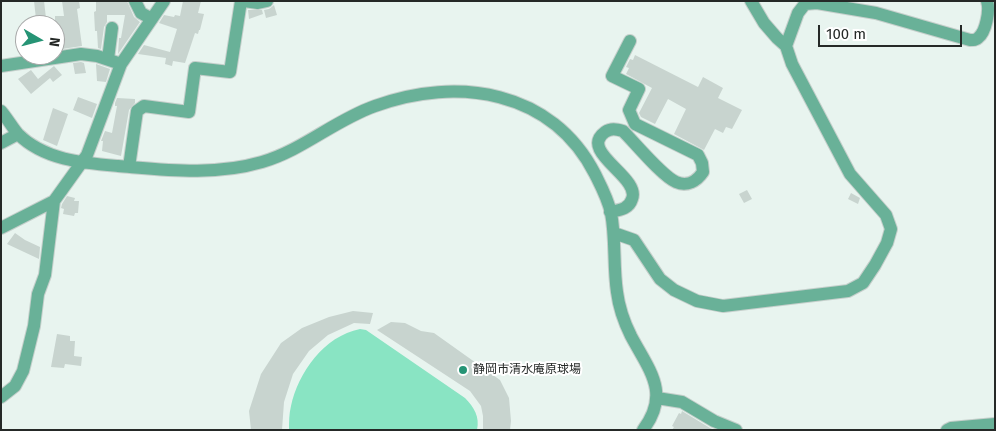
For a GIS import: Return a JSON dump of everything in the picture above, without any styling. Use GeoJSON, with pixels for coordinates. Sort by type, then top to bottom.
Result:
{"type":"FeatureCollection","features":[{"type":"Feature","properties":{"kind":"street"},"geometry":{"type":"LineString","coordinates":[[135,1],[141,13],[152,19]]}},
{"type":"Feature","properties":{"kind":"street"},"geometry":{"type":"LineString","coordinates":[[1,228],[54,201],[82,163],[87,155],[122,64],[164,1]]}},
{"type":"Feature","properties":{"kind":"street"},"geometry":{"type":"LineString","coordinates":[[129,167],[137,111],[144,106],[189,112],[195,68],[230,72],[242,1],[258,3],[267,1]]}},
{"type":"Feature","properties":{"kind":"street"},"geometry":{"type":"LineString","coordinates":[[614,233],[634,240],[660,279],[674,290],[697,301],[723,306],[848,291],[863,283],[875,265],[887,243],[891,229],[886,215],[850,174],[792,64],[786,46],[764,23],[751,1]]}},
{"type":"Feature","properties":{"kind":"street"},"geometry":{"type":"LineString","coordinates":[[786,46],[798,13],[805,4],[818,3],[876,13],[970,40],[977,39],[982,33],[989,6],[987,1]]}},
{"type":"Feature","properties":{"kind":"street"},"geometry":{"type":"LineString","coordinates":[[108,59],[112,28]]}},
{"type":"Feature","properties":{"kind":"street"},"geometry":{"type":"LineString","coordinates":[[610,212],[624,209],[630,204],[634,196],[632,186],[600,151],[599,141],[602,134],[608,130],[615,128],[623,131],[666,175],[677,183],[686,184],[694,182],[702,172],[702,163],[698,156],[635,124],[629,110],[639,89],[612,76],[630,41]]}},
{"type":"Feature","properties":{"kind":"street"},"geometry":{"type":"LineString","coordinates":[[1,66],[81,54],[108,59],[122,64]]}},
{"type":"Feature","properties":{"kind":"street"},"geometry":{"type":"LineString","coordinates":[[1,111],[18,134],[38,148],[56,157],[82,163],[192,172],[248,165],[290,152],[354,114],[392,101],[430,93],[475,92],[499,96],[536,111],[560,128],[570,138],[589,162],[603,190],[614,233],[616,291],[620,310],[631,335],[652,372],[656,386],[656,409],[650,422],[643,430]]}},
{"type":"Feature","properties":{"kind":"street"},"geometry":{"type":"LineString","coordinates":[[1,143],[18,134]]}},
{"type":"Feature","properties":{"kind":"street"},"geometry":{"type":"LineString","coordinates":[[1,397],[14,386],[23,371],[34,326],[38,294],[45,275],[54,201]]}},
{"type":"Feature","properties":{"kind":"street"},"geometry":{"type":"LineString","coordinates":[[657,398],[682,402],[714,422],[736,430]]}},
{"type":"Feature","properties":{"kind":"street"},"geometry":{"type":"LineString","coordinates":[[947,430],[995,424]]}},
{"type":"Feature","properties":{"kind":"green space"},"geometry":{"type":"Polygon","coordinates":[[[360,329],[366,330],[465,398],[476,412],[477,430],[289,430],[294,394],[306,369],[324,348],[335,339],[360,329]]]}},
{"type":"Feature","properties":{"kind":"building"},"geometry":{"type":"Polygon","coordinates":[[[34,1],[44,1],[46,15],[36,15],[34,1]]]}},
{"type":"Feature","properties":{"kind":"building"},"geometry":{"type":"Polygon","coordinates":[[[62,1],[79,1],[80,8],[77,9],[82,46],[65,49],[62,1]]]}},
{"type":"Feature","properties":{"kind":"building"},"geometry":{"type":"Polygon","coordinates":[[[127,1],[134,17],[140,22],[118,54],[119,38],[121,38],[125,15],[107,15],[101,49],[98,48],[94,12],[96,11],[96,2],[127,1]]]}},
{"type":"Feature","properties":{"kind":"building"},"geometry":{"type":"Polygon","coordinates":[[[183,1],[201,1],[198,13],[204,14],[200,30],[198,34],[195,33],[185,63],[173,61],[172,66],[165,64],[166,58],[138,54],[144,45],[170,52],[177,29],[159,23],[164,15],[180,16],[183,1]]]}},
{"type":"Feature","properties":{"kind":"building"},"geometry":{"type":"Polygon","coordinates":[[[274,5],[277,15],[266,18],[264,10],[274,5]]]}},
{"type":"Feature","properties":{"kind":"building"},"geometry":{"type":"Polygon","coordinates":[[[248,10],[262,10],[263,14],[249,19],[248,10]]]}},
{"type":"Feature","properties":{"kind":"building"},"geometry":{"type":"Polygon","coordinates":[[[635,55],[698,87],[703,77],[723,88],[718,98],[742,110],[732,129],[726,127],[723,133],[715,129],[704,150],[674,134],[686,109],[668,99],[655,124],[641,117],[639,113],[652,88],[626,74],[629,68],[626,67],[630,59],[633,60],[635,55]]]}},
{"type":"Feature","properties":{"kind":"building"},"geometry":{"type":"Polygon","coordinates":[[[73,63],[84,63],[86,73],[75,74],[73,63]]]}},
{"type":"Feature","properties":{"kind":"building"},"geometry":{"type":"Polygon","coordinates":[[[96,64],[110,69],[106,82],[97,81],[96,64]]]}},
{"type":"Feature","properties":{"kind":"building"},"geometry":{"type":"Polygon","coordinates":[[[54,66],[62,75],[53,82],[50,78],[31,94],[18,79],[31,70],[38,79],[54,66]]]}},
{"type":"Feature","properties":{"kind":"building"},"geometry":{"type":"Polygon","coordinates":[[[78,97],[97,104],[92,118],[73,110],[78,97]]]}},
{"type":"Feature","properties":{"kind":"building"},"geometry":{"type":"Polygon","coordinates":[[[117,98],[135,99],[135,103],[129,110],[121,156],[102,151],[103,141],[101,141],[105,131],[112,133],[117,98]]]}},
{"type":"Feature","properties":{"kind":"building"},"geometry":{"type":"Polygon","coordinates":[[[53,108],[68,114],[57,146],[43,140],[53,108]]]}},
{"type":"Feature","properties":{"kind":"building"},"geometry":{"type":"Polygon","coordinates":[[[747,190],[752,199],[744,203],[739,194],[747,190]]]}},
{"type":"Feature","properties":{"kind":"building"},"geometry":{"type":"Polygon","coordinates":[[[851,193],[860,198],[858,204],[848,199],[851,193]]]}},
{"type":"Feature","properties":{"kind":"building"},"geometry":{"type":"Polygon","coordinates":[[[67,196],[75,198],[74,201],[79,201],[78,213],[75,213],[74,216],[63,214],[64,209],[61,208],[67,196]]]}},
{"type":"Feature","properties":{"kind":"building"},"geometry":{"type":"Polygon","coordinates":[[[15,233],[40,247],[39,259],[7,244],[15,233]]]}},
{"type":"Feature","properties":{"kind":"building"},"geometry":{"type":"Polygon","coordinates":[[[353,311],[373,313],[370,324],[354,323],[328,335],[309,351],[293,374],[284,402],[282,430],[251,430],[249,411],[261,374],[281,343],[302,328],[329,317],[353,311]]]}},
{"type":"Feature","properties":{"kind":"building"},"geometry":{"type":"Polygon","coordinates":[[[391,322],[405,323],[421,331],[434,333],[500,380],[509,398],[510,430],[483,430],[481,406],[470,391],[377,330],[391,322]]]}},
{"type":"Feature","properties":{"kind":"building"},"geometry":{"type":"Polygon","coordinates":[[[57,334],[70,336],[70,341],[75,341],[74,356],[82,357],[81,366],[65,364],[64,368],[51,367],[57,334]]]}},
{"type":"Feature","properties":{"kind":"building"},"geometry":{"type":"Polygon","coordinates":[[[682,411],[714,430],[672,430],[674,427],[672,426],[682,411]]]}},
{"type":"Feature","properties":{"kind":"place","name":"静岡市清水庵原球場"},"geometry":{"type":"Point","coordinates":[463,370]}}]}
